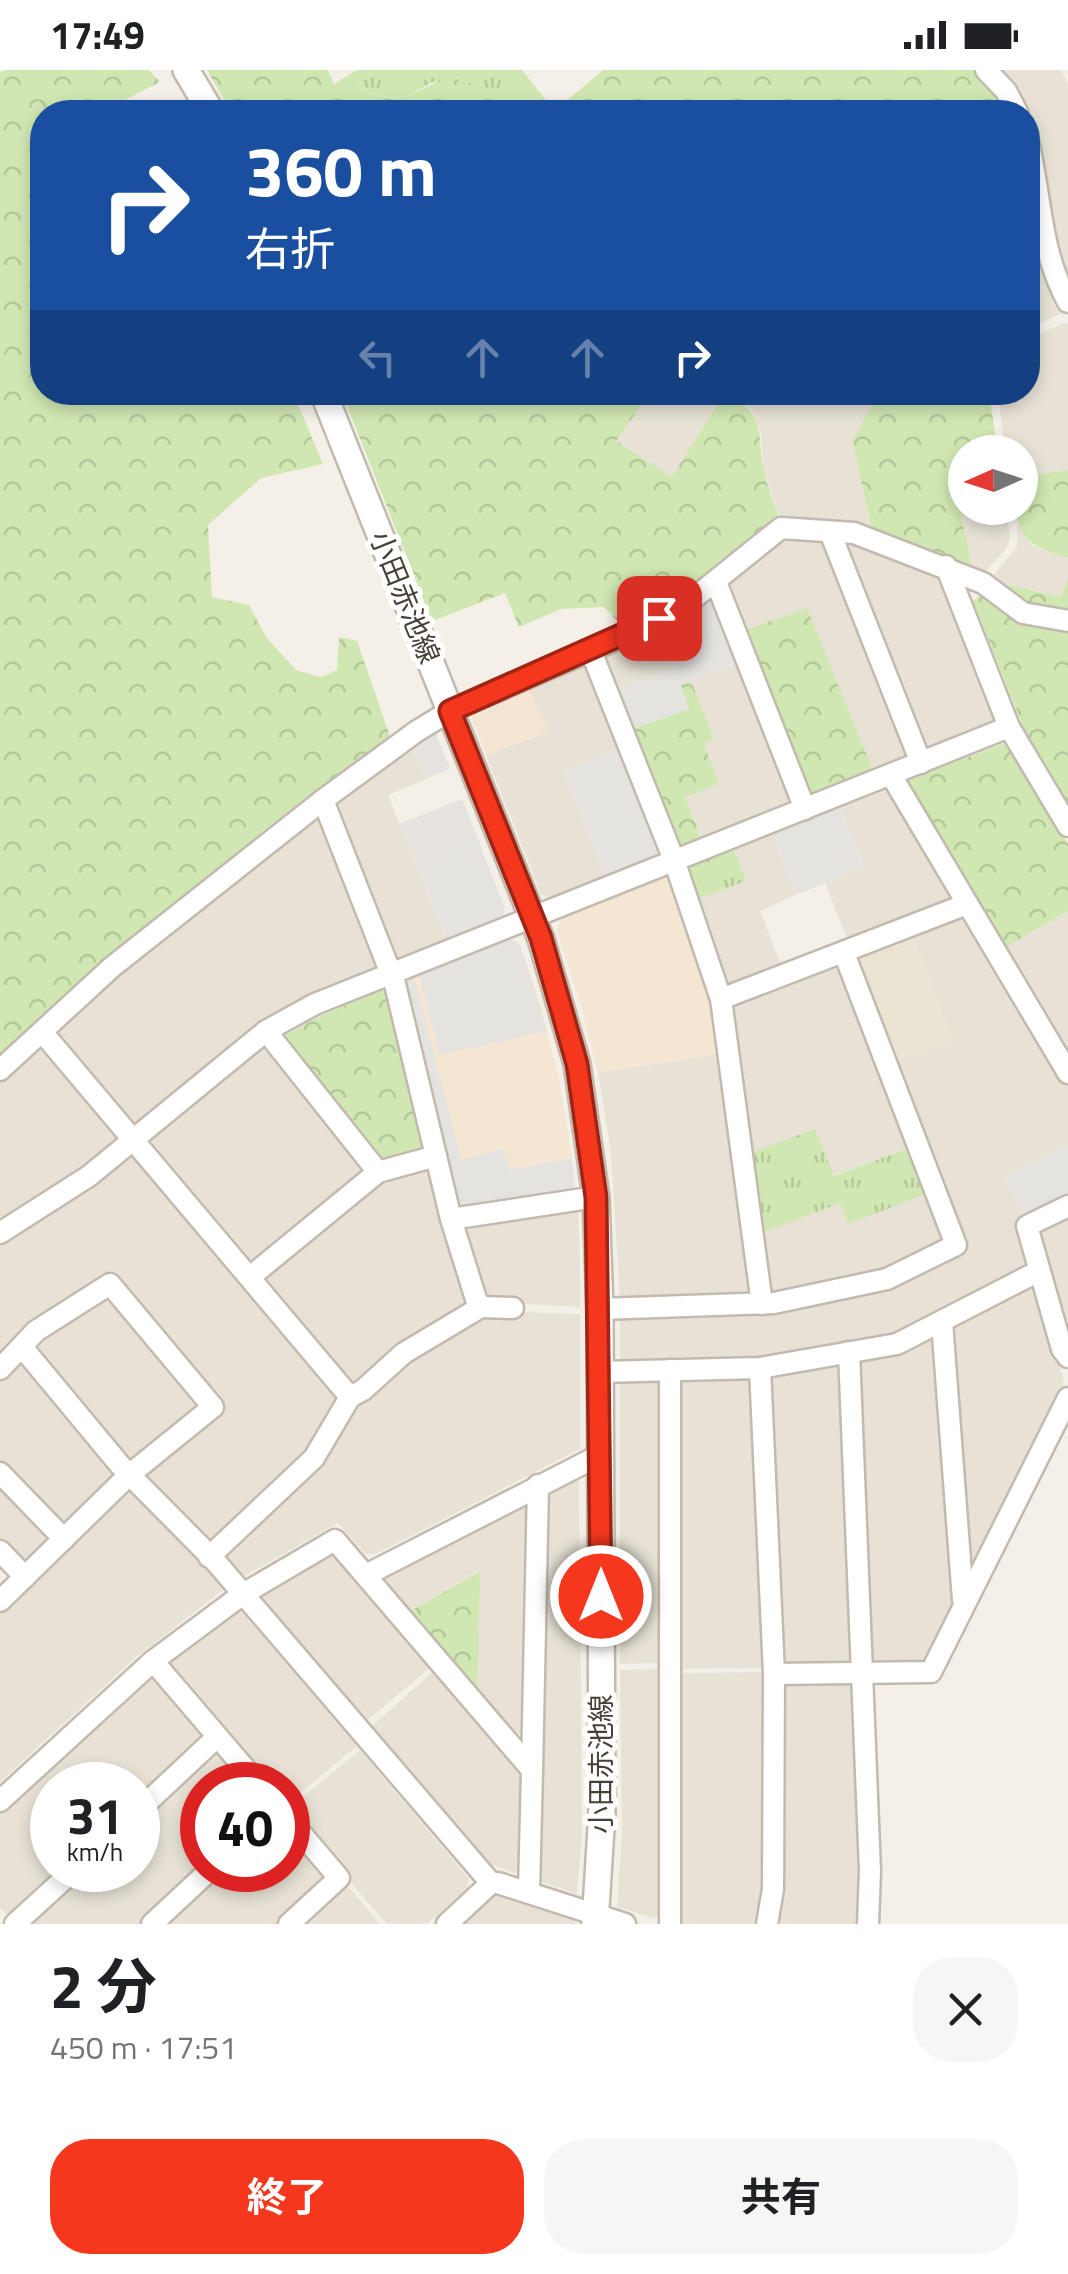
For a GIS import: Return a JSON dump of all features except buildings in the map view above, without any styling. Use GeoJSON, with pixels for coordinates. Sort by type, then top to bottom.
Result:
{"type":"FeatureCollection","features":[{"type":"Feature","properties":{"kind":"street"},"geometry":{"type":"LineString","coordinates":[[186,70],[204,100]]}},
{"type":"Feature","properties":{"kind":"street"},"geometry":{"type":"LineString","coordinates":[[986,70],[1011,100]]}},
{"type":"Feature","properties":{"kind":"street"},"geometry":{"type":"LineString","coordinates":[[1040,214],[1054,272],[1068,302]]}},
{"type":"Feature","properties":{"kind":"street","name":"小田赤池線"},"geometry":{"type":"LineString","coordinates":[[328,405],[532,917],[577,1064],[596,1197],[600,1308],[602,1812],[596,1920]]}},
{"type":"Feature","properties":{"kind":"street"},"geometry":{"type":"LineString","coordinates":[[0,1070],[112,966],[417,731],[450,711],[684,606],[781,528],[854,533],[983,583],[1022,613],[1068,621]]}},
{"type":"Feature","properties":{"kind":"street"},"geometry":{"type":"LineString","coordinates":[[830,532],[922,763]]}},
{"type":"Feature","properties":{"kind":"street"},"geometry":{"type":"LineString","coordinates":[[946,566],[1009,727],[1068,826]]}},
{"type":"Feature","properties":{"kind":"street"},"geometry":{"type":"LineString","coordinates":[[716,582],[805,809]]}},
{"type":"Feature","properties":{"kind":"street"},"geometry":{"type":"LineString","coordinates":[[591,651],[674,860],[721,1000],[762,1304]]}},
{"type":"Feature","properties":{"kind":"street"},"geometry":{"type":"LineString","coordinates":[[0,1233],[88,1176],[266,1031],[315,1004],[1009,727]]}},
{"type":"Feature","properties":{"kind":"street"},"geometry":{"type":"LineString","coordinates":[[891,775],[1068,1073]]}},
{"type":"Feature","properties":{"kind":"street"},"geometry":{"type":"LineString","coordinates":[[324,800],[392,973],[451,1219],[476,1299],[482,1307]]}},
{"type":"Feature","properties":{"kind":"street"},"geometry":{"type":"LineString","coordinates":[[721,1000],[967,904]]}},
{"type":"Feature","properties":{"kind":"street"},"geometry":{"type":"LineString","coordinates":[[600,1308],[762,1304],[887,1279],[956,1245],[844,953]]}},
{"type":"Feature","properties":{"kind":"street"},"geometry":{"type":"LineString","coordinates":[[266,1031],[378,1172]]}},
{"type":"Feature","properties":{"kind":"street"},"geometry":{"type":"LineString","coordinates":[[42,1033],[350,1397]]}},
{"type":"Feature","properties":{"kind":"street"},"geometry":{"type":"LineString","coordinates":[[250,1277],[378,1172],[436,1156]]}},
{"type":"Feature","properties":{"kind":"street"},"geometry":{"type":"LineString","coordinates":[[451,1219],[596,1197]]}},
{"type":"Feature","properties":{"kind":"street"},"geometry":{"type":"LineString","coordinates":[[1068,1206],[1027,1226],[1062,1349],[1068,1357]]}},
{"type":"Feature","properties":{"kind":"street"},"geometry":{"type":"LineString","coordinates":[[600,1372],[760,1368],[897,1344],[1039,1271]]}},
{"type":"Feature","properties":{"kind":"street"},"geometry":{"type":"LineString","coordinates":[[0,1369],[36,1331],[110,1284],[212,1407],[130,1475],[0,1600]]}},
{"type":"Feature","properties":{"kind":"street"},"geometry":{"type":"LineString","coordinates":[[209,1556],[314,1458],[350,1397],[404,1352],[482,1307],[513,1308]]}},
{"type":"Feature","properties":{"kind":"street"},"geometry":{"type":"LineString","coordinates":[[942,1322],[964,1602]]}},
{"type":"Feature","properties":{"kind":"street"},"geometry":{"type":"LineString","coordinates":[[22,1348],[130,1475],[243,1594],[492,1883],[530,1892],[596,1920],[625,1924]]}},
{"type":"Feature","properties":{"kind":"street"},"geometry":{"type":"LineString","coordinates":[[849,1352],[868,1924]]}},
{"type":"Feature","properties":{"kind":"street"},"geometry":{"type":"LineString","coordinates":[[760,1368],[774,1674],[774,1889],[767,1924]]}},
{"type":"Feature","properties":{"kind":"street"},"geometry":{"type":"LineString","coordinates":[[670,1370],[670,1924]]}},
{"type":"Feature","properties":{"kind":"street"},"geometry":{"type":"LineString","coordinates":[[774,1674],[931,1672],[1068,1398]]}},
{"type":"Feature","properties":{"kind":"street"},"geometry":{"type":"LineString","coordinates":[[366,1575],[600,1455]]}},
{"type":"Feature","properties":{"kind":"street"},"geometry":{"type":"LineString","coordinates":[[0,1473],[64,1538]]}},
{"type":"Feature","properties":{"kind":"street"},"geometry":{"type":"LineString","coordinates":[[530,1892],[538,1486]]}},
{"type":"Feature","properties":{"kind":"street"},"geometry":{"type":"LineString","coordinates":[[0,1801],[152,1661],[243,1594],[335,1540],[532,1770]]}},
{"type":"Feature","properties":{"kind":"street"},"geometry":{"type":"LineString","coordinates":[[0,1551],[25,1577]]}},
{"type":"Feature","properties":{"kind":"street"},"geometry":{"type":"LineString","coordinates":[[152,1661],[238,1762]]}},
{"type":"Feature","properties":{"kind":"street"},"geometry":{"type":"LineString","coordinates":[[160,1791],[217,1738]]}},
{"type":"Feature","properties":{"kind":"street"},"geometry":{"type":"LineString","coordinates":[[289,1924],[339,1878],[310,1844]]}},
{"type":"Feature","properties":{"kind":"street"},"geometry":{"type":"LineString","coordinates":[[446,1924],[492,1883]]}},
{"type":"Feature","properties":{"kind":"street"},"geometry":{"type":"LineString","coordinates":[[15,1924],[50,1892]]}},
{"type":"Feature","properties":{"kind":"street"},"geometry":{"type":"LineString","coordinates":[[152,1924],[186,1892]]}},
{"type":"Feature","properties":{"kind":"street"},"geometry":{"type":"LineString","coordinates":[[0,1918],[6,1924]]}},
{"type":"Feature","properties":{"kind":"shaded area"},"geometry":{"type":"Polygon","coordinates":[[[996,70],[1061,70],[1068,84],[1068,286],[1060,271],[1040,172],[1040,100],[1015,100],[996,70]]]}},
{"type":"Feature","properties":{"kind":"shaded area"},"geometry":{"type":"Polygon","coordinates":[[[1040,244],[1064,305],[1062,313],[1040,323],[1040,244]]]}},
{"type":"Feature","properties":{"kind":"shaded area"},"geometry":{"type":"Polygon","coordinates":[[[1068,324],[1068,470],[1038,474],[1038,435],[1003,435],[999,405],[1040,405],[1040,334],[1068,324]]]}},
{"type":"Feature","properties":{"kind":"shaded area"},"geometry":{"type":"Polygon","coordinates":[[[642,405],[718,405],[673,478],[616,441],[642,405]]]}},
{"type":"Feature","properties":{"kind":"shaded area"},"geometry":{"type":"Polygon","coordinates":[[[746,405],[872,405],[852,440],[873,533],[780,522],[763,467],[761,433],[753,411],[746,405]]]}},
{"type":"Feature","properties":{"kind":"shaded area"},"geometry":{"type":"Polygon","coordinates":[[[963,525],[1008,525],[1010,539],[1006,549],[984,573],[972,567],[963,525]]]}},
{"type":"Feature","properties":{"kind":"shaded area"},"geometry":{"type":"Polygon","coordinates":[[[1018,525],[1033,546],[1068,558],[1068,576],[1061,597],[993,581],[1017,547],[1018,525]]]}},
{"type":"Feature","properties":{"kind":"shaded area"},"geometry":{"type":"Polygon","coordinates":[[[783,534],[825,541],[910,752],[905,763],[875,775],[742,631],[727,580],[783,534]]]}},
{"type":"Feature","properties":{"kind":"shaded area"},"geometry":{"type":"Polygon","coordinates":[[[847,539],[939,569],[997,716],[992,729],[934,751],[921,747],[841,547],[847,539]]]}},
{"type":"Feature","properties":{"kind":"shaded area"},"geometry":{"type":"Polygon","coordinates":[[[702,599],[717,602],[740,662],[681,685],[689,709],[629,730],[614,693],[673,669],[656,627],[702,599]]]}},
{"type":"Feature","properties":{"kind":"shaded area"},"geometry":{"type":"Polygon","coordinates":[[[656,627],[673,669],[614,693],[601,661],[604,652],[656,627]]]}},
{"type":"Feature","properties":{"kind":"shaded area"},"geometry":{"type":"Polygon","coordinates":[[[580,662],[590,665],[623,750],[564,772],[607,880],[554,901],[541,894],[486,755],[547,732],[527,684],[580,662]]]}},
{"type":"Feature","properties":{"kind":"shaded area"},"geometry":{"type":"Polygon","coordinates":[[[740,662],[794,800],[791,808],[703,843],[685,797],[718,784],[703,744],[714,739],[691,681],[740,662]]]}},
{"type":"Feature","properties":{"kind":"shaded area"},"geometry":{"type":"Polygon","coordinates":[[[527,684],[548,732],[486,755],[471,716],[475,708],[527,684]]]}},
{"type":"Feature","properties":{"kind":"shaded area"},"geometry":{"type":"Polygon","coordinates":[[[434,729],[450,769],[426,779],[411,744],[434,729]]]}},
{"type":"Feature","properties":{"kind":"shaded area"},"geometry":{"type":"Polygon","coordinates":[[[411,744],[426,779],[388,795],[448,944],[405,961],[389,955],[333,799],[411,744]]]}},
{"type":"Feature","properties":{"kind":"shaded area"},"geometry":{"type":"Polygon","coordinates":[[[623,750],[664,851],[659,859],[607,880],[564,772],[623,750]]]}},
{"type":"Feature","properties":{"kind":"shaded area"},"geometry":{"type":"Polygon","coordinates":[[[883,791],[893,794],[954,894],[951,903],[849,943],[825,883],[864,867],[840,808],[883,791]]]}},
{"type":"Feature","properties":{"kind":"shaded area"},"geometry":{"type":"Polygon","coordinates":[[[462,799],[478,839],[416,864],[399,824],[462,799]]]}},
{"type":"Feature","properties":{"kind":"shaded area"},"geometry":{"type":"Polygon","coordinates":[[[840,808],[864,867],[796,895],[773,834],[840,808]]]}},
{"type":"Feature","properties":{"kind":"shaded area"},"geometry":{"type":"Polygon","coordinates":[[[311,817],[328,823],[382,964],[378,972],[141,1123],[129,1123],[56,1041],[55,1030],[117,971],[311,817]]]}},
{"type":"Feature","properties":{"kind":"shaded area"},"geometry":{"type":"Polygon","coordinates":[[[773,834],[796,895],[760,911],[783,970],[732,991],[723,987],[694,900],[745,881],[734,850],[773,834]]]}},
{"type":"Feature","properties":{"kind":"shaded area"},"geometry":{"type":"Polygon","coordinates":[[[478,839],[504,907],[504,920],[448,944],[416,864],[478,839]]]}},
{"type":"Feature","properties":{"kind":"shaded area"},"geometry":{"type":"Polygon","coordinates":[[[666,877],[675,881],[714,1003],[723,1053],[598,1073],[557,932],[560,920],[666,877]]]}},
{"type":"Feature","properties":{"kind":"shaded area"},"geometry":{"type":"Polygon","coordinates":[[[1068,911],[1068,1062],[1001,950],[1068,911]]]}},
{"type":"Feature","properties":{"kind":"shaded area"},"geometry":{"type":"Polygon","coordinates":[[[960,914],[967,916],[1068,1085],[1068,1144],[1005,1177],[1027,1220],[1030,1264],[1025,1271],[896,1338],[759,1362],[620,1363],[620,1316],[768,1311],[963,1249],[891,1063],[912,932],[960,914]]]}},
{"type":"Feature","properties":{"kind":"shaded area"},"geometry":{"type":"Polygon","coordinates":[[[912,932],[953,1041],[891,1063],[854,960],[857,954],[912,932]]]}},
{"type":"Feature","properties":{"kind":"shaded area"},"geometry":{"type":"Polygon","coordinates":[[[512,939],[520,945],[538,996],[558,1074],[572,1158],[509,1170],[462,1210],[409,979],[512,939]]]}},
{"type":"Feature","properties":{"kind":"shaded area"},"geometry":{"type":"Polygon","coordinates":[[[512,939],[520,945],[547,1031],[440,1055],[419,975],[512,939]]]}},
{"type":"Feature","properties":{"kind":"shaded area"},"geometry":{"type":"Polygon","coordinates":[[[834,963],[843,967],[911,1147],[833,1176],[748,1154],[729,1011],[736,1002],[834,963]]]}},
{"type":"Feature","properties":{"kind":"shaded area"},"geometry":{"type":"Polygon","coordinates":[[[414,977],[461,1159],[503,1149],[509,1170],[572,1158],[575,1189],[571,1194],[462,1210],[456,1206],[402,992],[414,977]]]}},
{"type":"Feature","properties":{"kind":"shaded area"},"geometry":{"type":"Polygon","coordinates":[[[37,1047],[49,1047],[120,1131],[120,1142],[0,1224],[0,1077],[37,1047]]]}},
{"type":"Feature","properties":{"kind":"shaded area"},"geometry":{"type":"Polygon","coordinates":[[[262,1050],[271,1051],[366,1168],[366,1176],[254,1266],[247,1264],[152,1148],[152,1139],[262,1050]]]}},
{"type":"Feature","properties":{"kind":"shaded area"},"geometry":{"type":"Polygon","coordinates":[[[723,1053],[754,1293],[749,1299],[620,1301],[611,1153],[598,1073],[723,1053]]]}},
{"type":"Feature","properties":{"kind":"shaded area"},"geometry":{"type":"Polygon","coordinates":[[[1068,1144],[1068,1200],[1027,1220],[1005,1177],[1068,1144]]]}},
{"type":"Feature","properties":{"kind":"shaded area"},"geometry":{"type":"Polygon","coordinates":[[[132,1156],[142,1156],[338,1393],[340,1403],[308,1455],[213,1544],[203,1544],[143,1479],[142,1472],[221,1407],[112,1276],[0,1359],[0,1247],[94,1186],[132,1156]]]}},
{"type":"Feature","properties":{"kind":"shaded area"},"geometry":{"type":"Polygon","coordinates":[[[430,1165],[469,1309],[359,1385],[347,1385],[263,1283],[263,1275],[381,1179],[430,1165]]]}},
{"type":"Feature","properties":{"kind":"shaded area"},"geometry":{"type":"Polygon","coordinates":[[[929,1193],[945,1236],[942,1246],[886,1273],[774,1297],[767,1290],[759,1234],[840,1202],[848,1223],[929,1193]]]}},
{"type":"Feature","properties":{"kind":"shaded area"},"geometry":{"type":"Polygon","coordinates":[[[574,1207],[578,1212],[580,1307],[488,1302],[480,1292],[464,1228],[469,1223],[574,1207]]]}},
{"type":"Feature","properties":{"kind":"shaded area"},"geometry":{"type":"Polygon","coordinates":[[[1068,1211],[1068,1347],[1037,1226],[1068,1211]]]}},
{"type":"Feature","properties":{"kind":"shaded area"},"geometry":{"type":"Polygon","coordinates":[[[1029,1283],[1035,1286],[1064,1382],[979,1559],[965,1559],[952,1323],[1029,1283]]]}},
{"type":"Feature","properties":{"kind":"shaded area"},"geometry":{"type":"Polygon","coordinates":[[[104,1295],[113,1297],[200,1401],[198,1412],[134,1463],[125,1462],[36,1354],[35,1343],[104,1295]]]}},
{"type":"Feature","properties":{"kind":"shaded area"},"geometry":{"type":"Polygon","coordinates":[[[491,1311],[580,1314],[580,1449],[376,1554],[365,1554],[338,1523],[241,1578],[222,1556],[350,1410],[384,1376],[491,1311]]]}},
{"type":"Feature","properties":{"kind":"shaded area"},"geometry":{"type":"Polygon","coordinates":[[[929,1334],[937,1339],[956,1607],[927,1663],[874,1666],[867,1659],[856,1362],[929,1334]]]}},
{"type":"Feature","properties":{"kind":"shaded area"},"geometry":{"type":"Polygon","coordinates":[[[839,1360],[844,1365],[855,1659],[848,1667],[787,1668],[780,1660],[767,1379],[773,1372],[839,1360]]]}},
{"type":"Feature","properties":{"kind":"shaded area"},"geometry":{"type":"Polygon","coordinates":[[[17,1361],[26,1362],[116,1471],[117,1480],[70,1524],[60,1524],[0,1464],[0,1378],[17,1361]]]}},
{"type":"Feature","properties":{"kind":"shaded area"},"geometry":{"type":"Polygon","coordinates":[[[747,1374],[755,1378],[766,1668],[677,1669],[675,1389],[684,1376],[747,1374]]]}},
{"type":"Feature","properties":{"kind":"shaded area"},"geometry":{"type":"Polygon","coordinates":[[[655,1376],[662,1387],[663,1663],[620,1664],[620,1379],[655,1376]]]}},
{"type":"Feature","properties":{"kind":"shaded area"},"geometry":{"type":"Polygon","coordinates":[[[579,1472],[582,1835],[577,1894],[542,1882],[537,1876],[545,1494],[579,1472]]]}},
{"type":"Feature","properties":{"kind":"shaded area"},"geometry":{"type":"Polygon","coordinates":[[[0,1482],[51,1533],[51,1544],[29,1564],[19,1562],[0,1542],[0,1482]]]}},
{"type":"Feature","properties":{"kind":"shaded area"},"geometry":{"type":"Polygon","coordinates":[[[124,1490],[136,1490],[223,1590],[135,1658],[0,1782],[0,1608],[124,1490]]]}},
{"type":"Feature","properties":{"kind":"shaded area"},"geometry":{"type":"Polygon","coordinates":[[[520,1502],[533,1509],[526,1732],[513,1737],[477,1695],[478,1571],[407,1613],[382,1584],[383,1573],[520,1502]]]}},
{"type":"Feature","properties":{"kind":"shaded area"},"geometry":{"type":"Polygon","coordinates":[[[327,1553],[342,1556],[432,1666],[366,1721],[259,1601],[260,1591],[327,1553]]]}},
{"type":"Feature","properties":{"kind":"shaded area"},"geometry":{"type":"Polygon","coordinates":[[[231,1610],[240,1610],[357,1746],[310,1785],[310,1762],[247,1762],[165,1666],[166,1657],[231,1610]]]}},
{"type":"Feature","properties":{"kind":"shaded area"},"geometry":{"type":"Polygon","coordinates":[[[436,1669],[526,1775],[523,1872],[514,1873],[485,1862],[370,1728],[436,1669]]]}},
{"type":"Feature","properties":{"kind":"shaded area"},"geometry":{"type":"Polygon","coordinates":[[[663,1669],[663,1912],[653,1918],[617,1907],[622,1832],[620,1670],[663,1669]]]}},
{"type":"Feature","properties":{"kind":"shaded area"},"geometry":{"type":"Polygon","coordinates":[[[767,1672],[767,1885],[760,1924],[679,1924],[676,1673],[767,1672]]]}},
{"type":"Feature","properties":{"kind":"shaded area"},"geometry":{"type":"Polygon","coordinates":[[[145,1675],[155,1675],[204,1731],[204,1742],[160,1783],[160,1762],[51,1762],[145,1675]]]}},
{"type":"Feature","properties":{"kind":"shaded area"},"geometry":{"type":"Polygon","coordinates":[[[849,1679],[855,1687],[862,1924],[774,1924],[779,1687],[786,1680],[849,1679]]]}},
{"type":"Feature","properties":{"kind":"shaded area"},"geometry":{"type":"Polygon","coordinates":[[[360,1750],[469,1879],[467,1888],[427,1924],[387,1924],[310,1836],[310,1791],[360,1750]]]}},
{"type":"Feature","properties":{"kind":"shaded area"},"geometry":{"type":"Polygon","coordinates":[[[211,1751],[221,1751],[231,1762],[199,1762],[211,1751]]]}},
{"type":"Feature","properties":{"kind":"shaded area"},"geometry":{"type":"Polygon","coordinates":[[[180,1780],[180,1890],[143,1924],[25,1924],[59,1892],[160,1892],[160,1799],[180,1780]]]}},
{"type":"Feature","properties":{"kind":"shaded area"},"geometry":{"type":"Polygon","coordinates":[[[30,1781],[30,1892],[41,1892],[16,1915],[6,1914],[0,1908],[0,1809],[30,1781]]]}},
{"type":"Feature","properties":{"kind":"shaded area"},"geometry":{"type":"Polygon","coordinates":[[[310,1854],[326,1873],[325,1883],[280,1924],[161,1924],[195,1892],[310,1892],[310,1854]]]}},
{"type":"Feature","properties":{"kind":"shaded area"},"geometry":{"type":"Polygon","coordinates":[[[346,1884],[380,1924],[299,1924],[346,1884]]]}},
{"type":"Feature","properties":{"kind":"shaded area"},"geometry":{"type":"Polygon","coordinates":[[[498,1891],[577,1915],[576,1924],[461,1924],[498,1891]]]}},
{"type":"Feature","properties":{"kind":"green space"},"geometry":{"type":"Polygon","coordinates":[[[149,70],[160,82],[125,100],[30,100],[30,405],[298,405],[323,464],[261,478],[208,525],[212,597],[249,605],[266,637],[296,670],[321,677],[337,670],[339,637],[357,641],[390,736],[0,1061],[0,73],[149,70]]]}},
{"type":"Feature","properties":{"kind":"green space"},"geometry":{"type":"Polygon","coordinates":[[[207,70],[328,70],[334,84],[347,76],[365,90],[396,98],[451,79],[470,83],[493,100],[224,100],[207,70]]]}},
{"type":"Feature","properties":{"kind":"green space"},"geometry":{"type":"Polygon","coordinates":[[[357,70],[522,70],[546,100],[493,100],[433,82],[395,98],[364,90],[347,76],[357,70]]]}},
{"type":"Feature","properties":{"kind":"green space"},"geometry":{"type":"Polygon","coordinates":[[[603,70],[978,70],[1000,100],[567,100],[603,70]]]}},
{"type":"Feature","properties":{"kind":"green space"},"geometry":{"type":"Polygon","coordinates":[[[347,405],[642,405],[616,441],[672,477],[717,405],[744,405],[755,418],[764,472],[780,522],[681,601],[624,628],[604,607],[561,609],[519,627],[505,593],[432,621],[347,405]]]}},
{"type":"Feature","properties":{"kind":"green space"},"geometry":{"type":"Polygon","coordinates":[[[872,405],[991,405],[995,435],[948,435],[948,525],[963,525],[972,567],[873,533],[852,440],[872,405]]]}},
{"type":"Feature","properties":{"kind":"green space"},"geometry":{"type":"Polygon","coordinates":[[[1068,470],[1068,558],[1032,542],[1019,525],[1038,525],[1038,474],[1068,470]]]}},
{"type":"Feature","properties":{"kind":"green space"},"geometry":{"type":"Polygon","coordinates":[[[1068,576],[1068,613],[1026,607],[993,581],[1061,597],[1068,576]]]}},
{"type":"Feature","properties":{"kind":"green space"},"geometry":{"type":"Polygon","coordinates":[[[984,593],[1068,629],[1068,803],[1025,731],[973,601],[984,593]]]}},
{"type":"Feature","properties":{"kind":"green space"},"geometry":{"type":"Polygon","coordinates":[[[807,608],[875,775],[818,797],[805,793],[742,631],[807,608]]]}},
{"type":"Feature","properties":{"kind":"green space"},"geometry":{"type":"Polygon","coordinates":[[[691,681],[714,739],[704,744],[719,784],[685,797],[703,843],[687,849],[676,845],[629,730],[688,709],[680,685],[691,681]]]}},
{"type":"Feature","properties":{"kind":"green space"},"geometry":{"type":"Polygon","coordinates":[[[1002,744],[1010,746],[1068,844],[1068,911],[1001,950],[906,791],[909,780],[1002,744]]]}},
{"type":"Feature","properties":{"kind":"green space"},"geometry":{"type":"Polygon","coordinates":[[[734,850],[746,881],[694,900],[687,876],[690,867],[734,850]]]}},
{"type":"Feature","properties":{"kind":"green space"},"geometry":{"type":"Polygon","coordinates":[[[382,990],[389,994],[428,1145],[423,1152],[384,1164],[283,1043],[286,1035],[320,1016],[382,990]]]}},
{"type":"Feature","properties":{"kind":"green space"},"geometry":{"type":"Polygon","coordinates":[[[815,1129],[834,1176],[911,1147],[929,1193],[848,1224],[840,1203],[759,1234],[748,1154],[815,1129]]]}},
{"type":"Feature","properties":{"kind":"green space"},"geometry":{"type":"Polygon","coordinates":[[[480,1571],[477,1695],[407,1613],[480,1571]]]}},
{"type":"Feature","properties":{"kind":"route"},"geometry":{"type":"LineString","coordinates":[[601,1596],[596,1197],[577,1064],[541,938],[450,711],[659,618]]}}]}
